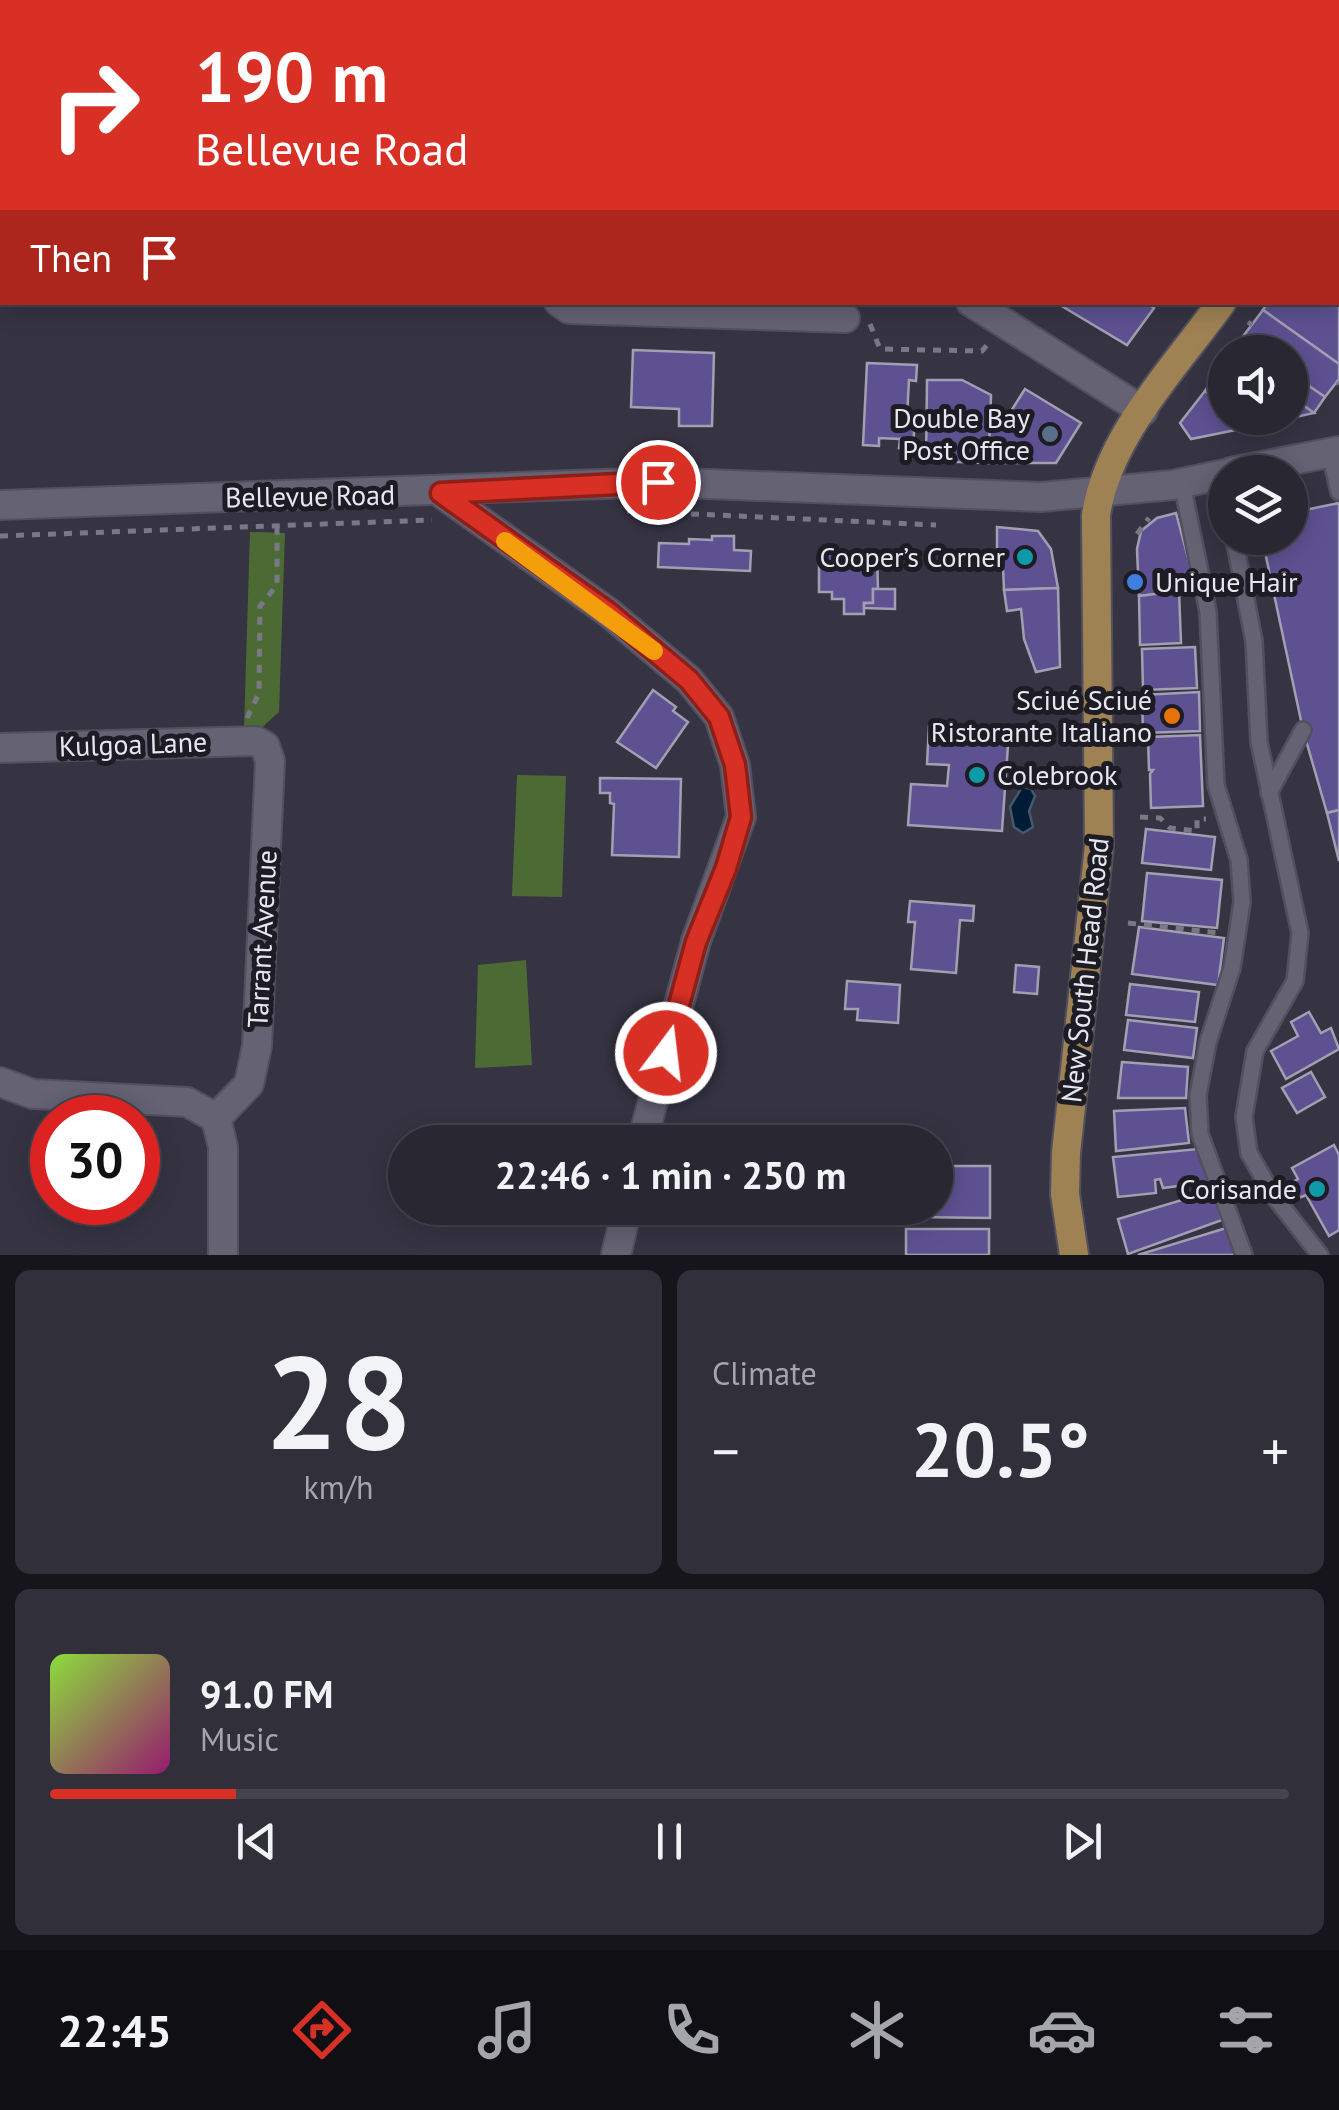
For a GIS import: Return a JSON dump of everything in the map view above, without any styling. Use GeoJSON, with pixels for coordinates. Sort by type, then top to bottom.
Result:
{"type":"FeatureCollection","features":[{"type":"Feature","properties":{"kind":"main road","name":"New South Head Road"},"geometry":{"type":"LineString","coordinates":[[1074,1255],[1065,1194],[1066,1152],[1101,796],[1094,544],[1099,492],[1143,411],[1220,305]]}},
{"type":"Feature","properties":{"kind":"street"},"geometry":{"type":"LineString","coordinates":[[563,305],[568,309],[845,318]]}},
{"type":"Feature","properties":{"kind":"street"},"geometry":{"type":"LineString","coordinates":[[980,305],[1008,314],[1143,411]]}},
{"type":"Feature","properties":{"kind":"street","name":"Bellevue Road"},"geometry":{"type":"LineString","coordinates":[[1308,458],[1334,452]]}},
{"type":"Feature","properties":{"kind":"street","name":"Bellevue Road"},"geometry":{"type":"LineString","coordinates":[[0,504],[441,493],[658,482],[1041,497],[1208,481]]}},
{"type":"Feature","properties":{"kind":"street"},"geometry":{"type":"LineString","coordinates":[[441,493],[608,612],[689,680],[719,717],[735,765],[741,817],[726,868],[696,942],[647,1125]]}},
{"type":"Feature","properties":{"kind":"street","name":"Kulgoa Lane"},"geometry":{"type":"LineString","coordinates":[[0,748],[256,741],[266,746]]}},
{"type":"Feature","properties":{"kind":"street","name":"Tarrant Avenue"},"geometry":{"type":"LineString","coordinates":[[216,1118],[249,1084],[257,1046],[270,760],[266,746]]}},
{"type":"Feature","properties":{"kind":"street"},"geometry":{"type":"LineString","coordinates":[[0,1082],[33,1094],[187,1102],[216,1118],[223,1147],[224,1255]]}},
{"type":"Feature","properties":{"kind":"street"},"geometry":{"type":"LineString","coordinates":[[616,1255],[623,1225]]}},
{"type":"Feature","properties":{"kind":"lane"},"geometry":{"type":"LineString","coordinates":[[1334,452],[1339,492]]}},
{"type":"Feature","properties":{"kind":"lane"},"geometry":{"type":"LineString","coordinates":[[1182,483],[1208,612],[1216,784],[1239,860],[1242,902],[1238,936],[1198,1095],[1200,1134],[1244,1255]]}},
{"type":"Feature","properties":{"kind":"lane"},"geometry":{"type":"LineString","coordinates":[[1237,555],[1254,641],[1259,742],[1300,933],[1294,981],[1255,1051],[1244,1117],[1249,1153],[1272,1195],[1320,1255]]}},
{"type":"Feature","properties":{"kind":"lane"},"geometry":{"type":"LineString","coordinates":[[1269,793],[1303,730]]}},
{"type":"Feature","properties":{"kind":"path"},"geometry":{"type":"LineString","coordinates":[[845,318],[870,324],[880,349],[982,351],[1008,314]]}},
{"type":"Feature","properties":{"kind":"path"},"geometry":{"type":"LineString","coordinates":[[1137,534],[1149,518]]}},
{"type":"Feature","properties":{"kind":"path"},"geometry":{"type":"LineString","coordinates":[[897,523],[936,525]]}},
{"type":"Feature","properties":{"kind":"path"},"geometry":{"type":"LineString","coordinates":[[247,716],[259,693],[260,606],[277,585],[277,526]]}},
{"type":"Feature","properties":{"kind":"path"},"geometry":{"type":"LineString","coordinates":[[1140,817],[1160,818],[1170,828],[1196,831],[1197,820],[1206,819]]}},
{"type":"Feature","properties":{"kind":"path"},"geometry":{"type":"LineString","coordinates":[[1128,922],[1238,936]]}},
{"type":"Feature","properties":{"kind":"green space"},"geometry":{"type":"Polygon","coordinates":[[[250,532],[285,533],[279,712],[260,729],[244,729],[250,532]]]}},
{"type":"Feature","properties":{"kind":"green space"},"geometry":{"type":"Polygon","coordinates":[[[517,775],[566,776],[562,897],[512,896],[517,775]]]}},
{"type":"Feature","properties":{"kind":"green space"},"geometry":{"type":"Polygon","coordinates":[[[526,960],[532,1065],[475,1068],[478,965],[526,960]]]}},
{"type":"Feature","properties":{"kind":"water"},"geometry":{"type":"Polygon","coordinates":[[[1022,787],[1031,789],[1035,796],[1029,811],[1033,827],[1023,833],[1014,827],[1010,807],[1022,787]]]}},
{"type":"Feature","properties":{"kind":"building"},"geometry":{"type":"Polygon","coordinates":[[[1060,305],[1150,305],[1154,308],[1127,345],[1060,305]]]}},
{"type":"Feature","properties":{"kind":"building"},"geometry":{"type":"Polygon","coordinates":[[[1266,305],[1339,305],[1339,364],[1308,342],[1308,335],[1298,335],[1263,310],[1266,305]]]}},
{"type":"Feature","properties":{"kind":"building"},"geometry":{"type":"Polygon","coordinates":[[[1263,310],[1298,335],[1244,335],[1263,310]]]}},
{"type":"Feature","properties":{"kind":"building"},"geometry":{"type":"Polygon","coordinates":[[[1308,342],[1339,364],[1339,379],[1325,397],[1308,385],[1308,342]]]}},
{"type":"Feature","properties":{"kind":"building"},"geometry":{"type":"Polygon","coordinates":[[[633,350],[714,353],[712,426],[679,426],[679,409],[631,407],[633,350]]]}},
{"type":"Feature","properties":{"kind":"building"},"geometry":{"type":"Polygon","coordinates":[[[867,363],[917,365],[916,381],[909,380],[907,417],[915,417],[913,449],[899,448],[900,439],[879,438],[879,446],[863,445],[867,363]]]}},
{"type":"Feature","properties":{"kind":"building"},"geometry":{"type":"Polygon","coordinates":[[[927,380],[962,380],[991,395],[989,463],[926,461],[927,380]]]}},
{"type":"Feature","properties":{"kind":"building"},"geometry":{"type":"Polygon","coordinates":[[[1308,385],[1325,397],[1314,413],[1308,409],[1308,385]]]}},
{"type":"Feature","properties":{"kind":"building"},"geometry":{"type":"Polygon","coordinates":[[[1025,389],[1081,423],[1056,463],[989,463],[990,410],[1006,419],[1025,389]]]}},
{"type":"Feature","properties":{"kind":"building"},"geometry":{"type":"Polygon","coordinates":[[[1205,391],[1208,393],[1211,435],[1191,439],[1180,423],[1205,391]]]}},
{"type":"Feature","properties":{"kind":"building"},"geometry":{"type":"Polygon","coordinates":[[[1339,503],[1339,810],[1327,813],[1303,730],[1266,555],[1308,555],[1308,509],[1339,503]]]}},
{"type":"Feature","properties":{"kind":"building"},"geometry":{"type":"Polygon","coordinates":[[[1176,513],[1194,580],[1186,582],[1186,591],[1139,596],[1137,549],[1141,531],[1157,518],[1176,513]]]}},
{"type":"Feature","properties":{"kind":"building","name":"Cooper’s Corner"},"geometry":{"type":"Polygon","coordinates":[[[997,527],[1038,531],[1051,549],[1058,588],[1004,590],[1003,567],[997,567],[997,527]]]}},
{"type":"Feature","properties":{"kind":"building"},"geometry":{"type":"Polygon","coordinates":[[[712,536],[734,536],[734,550],[751,551],[750,571],[658,567],[659,543],[689,544],[689,539],[712,540],[712,536]]]}},
{"type":"Feature","properties":{"kind":"building"},"geometry":{"type":"Polygon","coordinates":[[[819,554],[877,554],[878,589],[873,589],[873,603],[864,603],[864,614],[844,614],[844,599],[832,599],[832,592],[819,592],[819,554]]]}},
{"type":"Feature","properties":{"kind":"building"},"geometry":{"type":"Polygon","coordinates":[[[1058,588],[1060,667],[1036,672],[1024,639],[1021,609],[1007,611],[1004,590],[1058,588]]]}},
{"type":"Feature","properties":{"kind":"building"},"geometry":{"type":"Polygon","coordinates":[[[873,589],[895,589],[895,609],[864,608],[864,603],[873,603],[873,589]]]}},
{"type":"Feature","properties":{"kind":"building"},"geometry":{"type":"Polygon","coordinates":[[[1179,591],[1181,643],[1140,645],[1139,596],[1179,591]]]}},
{"type":"Feature","properties":{"kind":"building"},"geometry":{"type":"Polygon","coordinates":[[[1195,647],[1197,688],[1143,690],[1142,649],[1195,647]]]}},
{"type":"Feature","properties":{"kind":"building"},"geometry":{"type":"Polygon","coordinates":[[[653,690],[688,722],[656,768],[617,742],[653,690]]]}},
{"type":"Feature","properties":{"kind":"building"},"geometry":{"type":"Polygon","coordinates":[[[1199,692],[1200,731],[1143,733],[1142,695],[1199,692]]]}},
{"type":"Feature","properties":{"kind":"building","name":"Colebrook"},"geometry":{"type":"Polygon","coordinates":[[[929,726],[1009,731],[1002,831],[908,825],[911,784],[947,786],[949,765],[927,764],[929,726]]]}},
{"type":"Feature","properties":{"kind":"building"},"geometry":{"type":"Polygon","coordinates":[[[1200,735],[1203,806],[1151,808],[1153,770],[1149,770],[1148,737],[1200,735]]]}},
{"type":"Feature","properties":{"kind":"building"},"geometry":{"type":"Polygon","coordinates":[[[600,778],[681,779],[679,857],[612,855],[614,804],[610,803],[610,793],[600,793],[600,778]]]}},
{"type":"Feature","properties":{"kind":"building"},"geometry":{"type":"Polygon","coordinates":[[[1339,810],[1339,861],[1327,813],[1339,810]]]}},
{"type":"Feature","properties":{"kind":"building"},"geometry":{"type":"Polygon","coordinates":[[[1146,829],[1215,837],[1211,870],[1142,863],[1146,829]]]}},
{"type":"Feature","properties":{"kind":"building"},"geometry":{"type":"Polygon","coordinates":[[[1147,873],[1222,880],[1217,928],[1142,921],[1147,873]]]}},
{"type":"Feature","properties":{"kind":"building"},"geometry":{"type":"Polygon","coordinates":[[[910,901],[974,906],[973,921],[960,920],[956,973],[911,969],[915,922],[908,922],[910,901]]]}},
{"type":"Feature","properties":{"kind":"building"},"geometry":{"type":"Polygon","coordinates":[[[1139,927],[1224,938],[1218,985],[1132,974],[1139,927]]]}},
{"type":"Feature","properties":{"kind":"building"},"geometry":{"type":"Polygon","coordinates":[[[1016,965],[1039,967],[1037,994],[1014,992],[1016,965]]]}},
{"type":"Feature","properties":{"kind":"building"},"geometry":{"type":"Polygon","coordinates":[[[847,981],[900,985],[898,1023],[857,1020],[858,1009],[845,1009],[847,981]]]}},
{"type":"Feature","properties":{"kind":"building"},"geometry":{"type":"Polygon","coordinates":[[[1130,984],[1199,992],[1195,1022],[1126,1015],[1130,984]]]}},
{"type":"Feature","properties":{"kind":"building"},"geometry":{"type":"Polygon","coordinates":[[[1309,1012],[1321,1033],[1331,1028],[1339,1049],[1286,1079],[1271,1051],[1298,1036],[1291,1022],[1309,1012]]]}},
{"type":"Feature","properties":{"kind":"building"},"geometry":{"type":"Polygon","coordinates":[[[1128,1020],[1197,1028],[1193,1058],[1124,1050],[1128,1020]]]}},
{"type":"Feature","properties":{"kind":"building"},"geometry":{"type":"Polygon","coordinates":[[[1122,1062],[1188,1067],[1186,1098],[1118,1098],[1122,1062]]]}},
{"type":"Feature","properties":{"kind":"building"},"geometry":{"type":"Polygon","coordinates":[[[1311,1072],[1325,1097],[1297,1113],[1282,1088],[1311,1072]]]}},
{"type":"Feature","properties":{"kind":"building"},"geometry":{"type":"Polygon","coordinates":[[[1185,1108],[1189,1143],[1116,1151],[1114,1111],[1185,1108]]]}},
{"type":"Feature","properties":{"kind":"building","name":"Corisande"},"geometry":{"type":"Polygon","coordinates":[[[1334,1145],[1339,1155],[1339,1230],[1329,1236],[1306,1195],[1299,1198],[1291,1183],[1298,1179],[1292,1168],[1334,1145]]]}},
{"type":"Feature","properties":{"kind":"building"},"geometry":{"type":"Polygon","coordinates":[[[1198,1149],[1208,1182],[1163,1188],[1160,1179],[1155,1180],[1156,1193],[1118,1197],[1113,1157],[1198,1149]]]}},
{"type":"Feature","properties":{"kind":"building"},"geometry":{"type":"Polygon","coordinates":[[[953,1166],[990,1166],[990,1218],[953,1218],[953,1166]]]}},
{"type":"Feature","properties":{"kind":"building"},"geometry":{"type":"Polygon","coordinates":[[[1212,1191],[1222,1220],[1128,1254],[1118,1219],[1212,1191]]]}},
{"type":"Feature","properties":{"kind":"building"},"geometry":{"type":"Polygon","coordinates":[[[1226,1228],[1235,1255],[1138,1255],[1226,1228]]]}},
{"type":"Feature","properties":{"kind":"building"},"geometry":{"type":"Polygon","coordinates":[[[906,1229],[989,1229],[989,1255],[906,1255],[906,1229]]]}},
{"type":"Feature","properties":{"kind":"slow traffic"},"geometry":{"type":"LineString","coordinates":[[505,541],[608,612],[654,651]]}},
{"type":"Feature","properties":{"kind":"place","name":"Double Bay Post Office"},"geometry":{"type":"Point","coordinates":[1050,434]}},
{"type":"Feature","properties":{"kind":"place","name":"Cooper’s Corner"},"geometry":{"type":"Point","coordinates":[1025,557]}},
{"type":"Feature","properties":{"kind":"place","name":"Unique Hair"},"geometry":{"type":"Point","coordinates":[1135,582]}},
{"type":"Feature","properties":{"kind":"place","name":"Sciué Sciué Ristorante Italiano"},"geometry":{"type":"Point","coordinates":[1172,716]}},
{"type":"Feature","properties":{"kind":"place","name":"Colebrook"},"geometry":{"type":"Point","coordinates":[977,775]}},
{"type":"Feature","properties":{"kind":"place","name":"Corisande"},"geometry":{"type":"Point","coordinates":[1317,1189]}},
{"type":"Feature","properties":{"kind":"route"},"geometry":{"type":"LineString","coordinates":[[658,482],[441,493],[608,612],[689,680],[719,717],[735,765],[741,817],[726,868],[696,942],[666,1053]]}}]}
